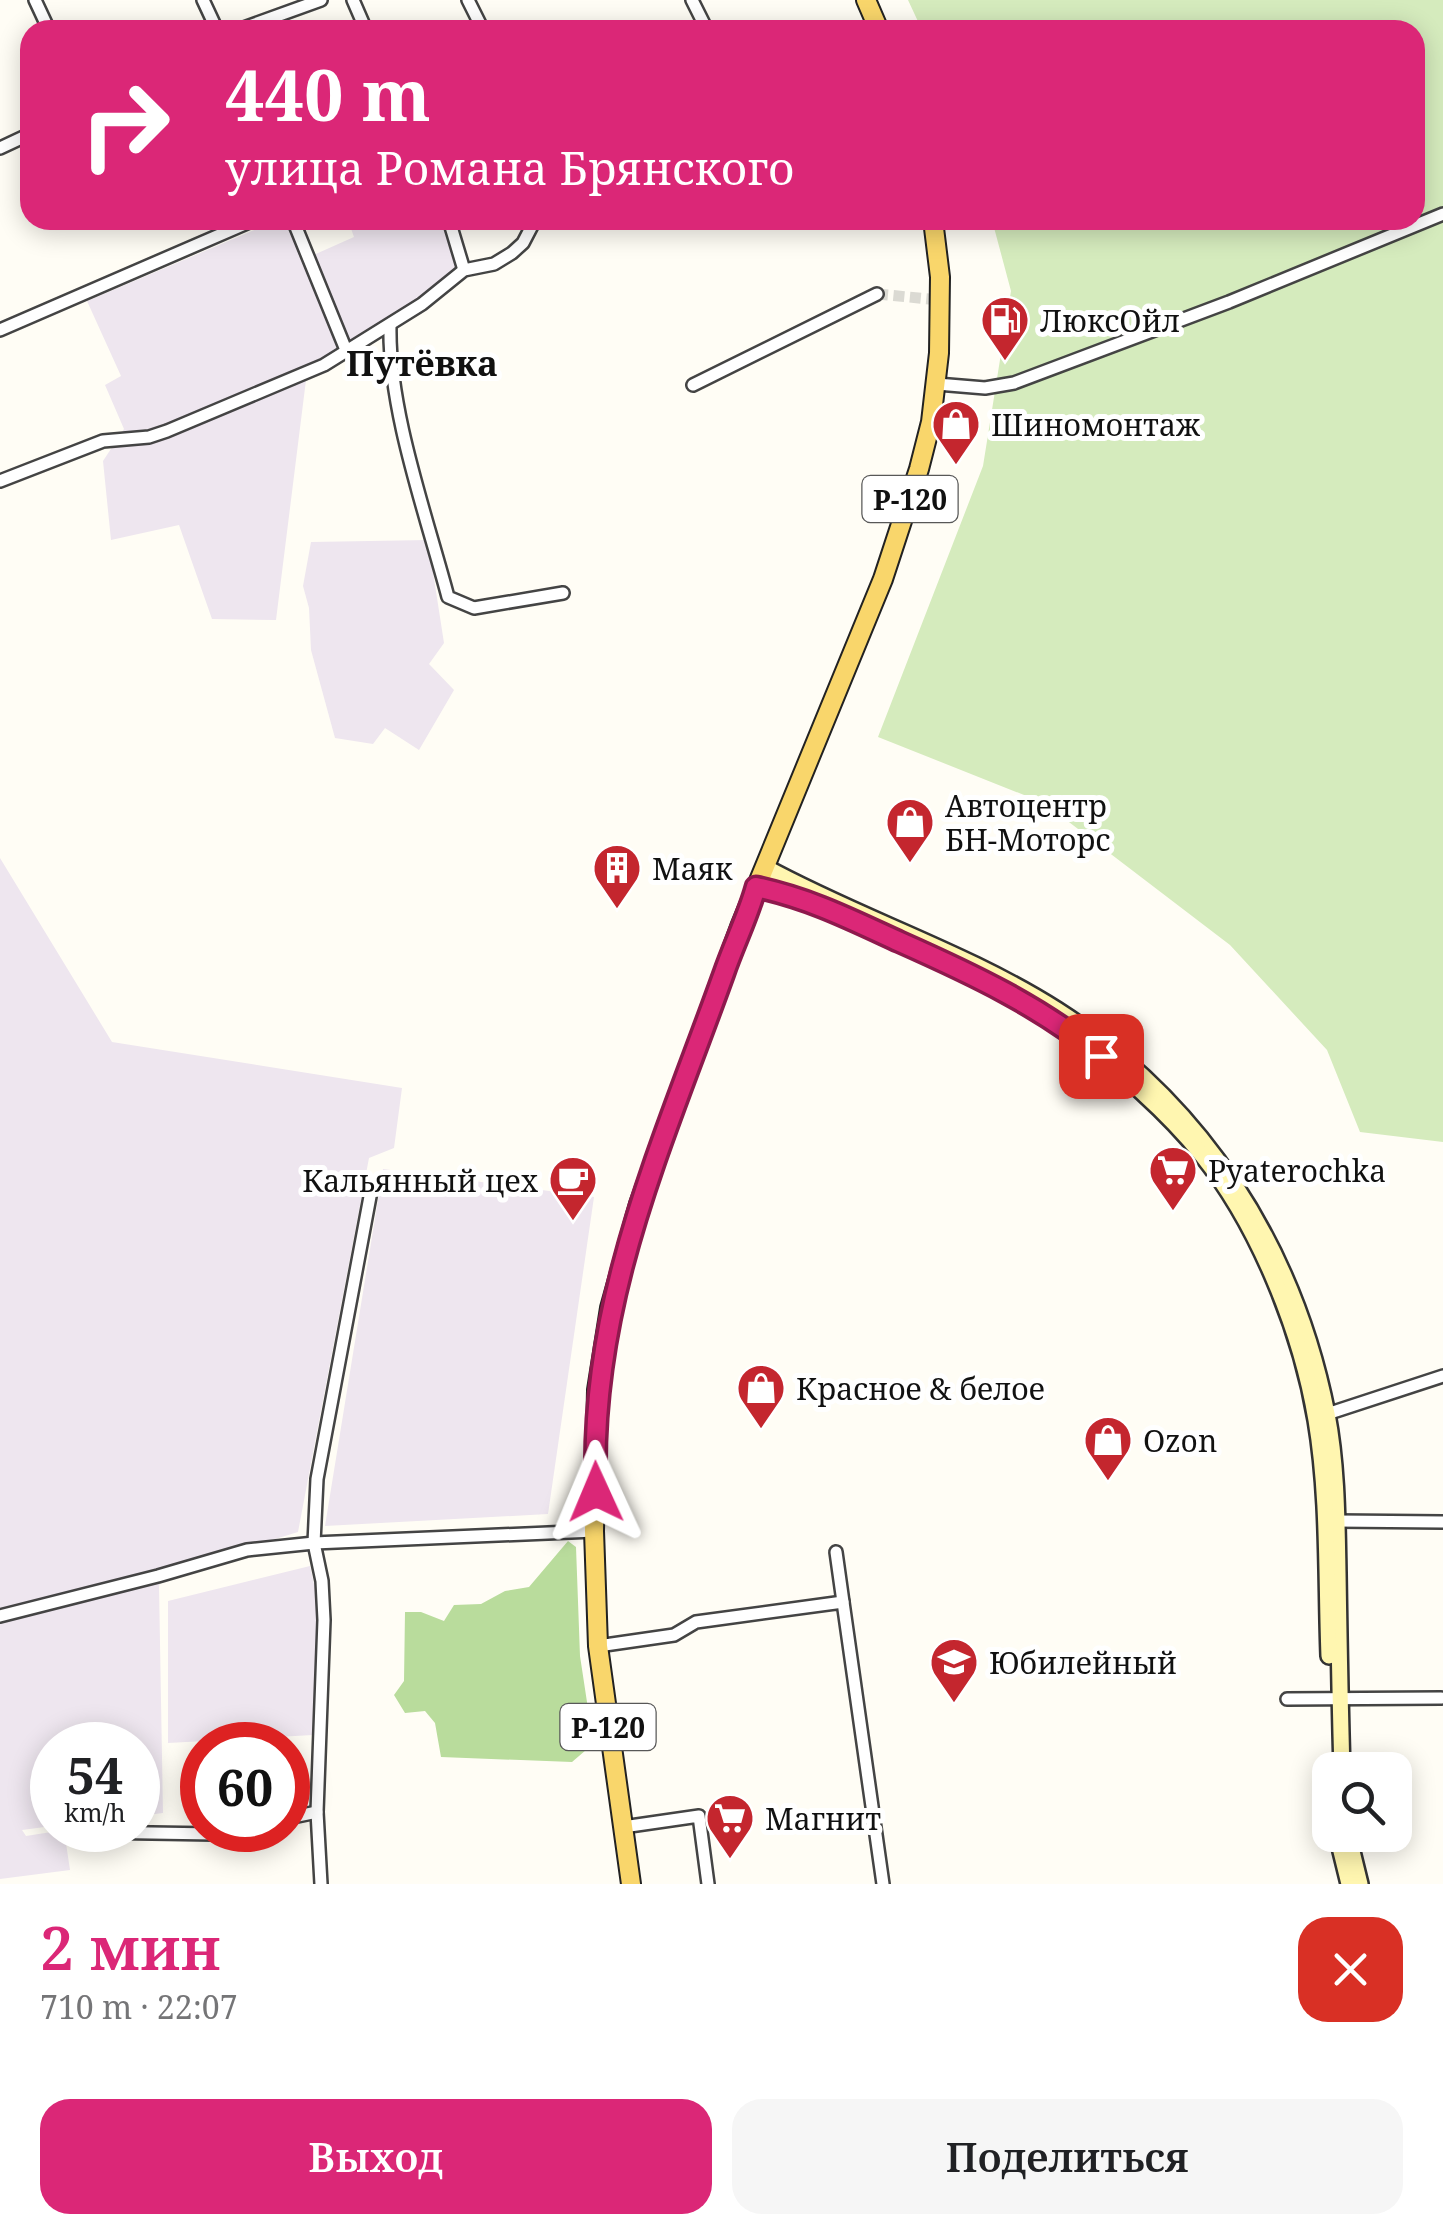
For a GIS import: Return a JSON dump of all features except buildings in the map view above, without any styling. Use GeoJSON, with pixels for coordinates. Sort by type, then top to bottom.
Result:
{"type":"FeatureCollection","features":[{"type":"Feature","properties":{"kind":"main road","name":"Р-120"},"geometry":{"type":"LineString","coordinates":[[630,1881],[598,1646],[594,1532],[597,1390],[614,1292],[639,1204],[756,887],[888,564],[919,469],[937,384],[940,300],[935,230]]}},
{"type":"Feature","properties":{"kind":"main road"},"geometry":{"type":"LineString","coordinates":[[765,867],[813,894],[1026,992],[1083,1029],[1150,1082],[1236,1182],[1304,1330],[1327,1414],[1337,1521],[1333,1752]]}},
{"type":"Feature","properties":{"kind":"main road"},"geometry":{"type":"LineString","coordinates":[[756,887],[803,898],[1024,1000],[1073,1033],[1130,1080],[1195,1147],[1227,1188],[1273,1279],[1295,1335],[1316,1419],[1340,1752]]}},
{"type":"Feature","properties":{"kind":"main road"},"geometry":{"type":"LineString","coordinates":[[1341,1852],[1349,1884]]}},
{"type":"Feature","properties":{"kind":"main road"},"geometry":{"type":"LineString","coordinates":[[1352,1852],[1360,1884]]}},
{"type":"Feature","properties":{"kind":"street"},"geometry":{"type":"LineString","coordinates":[[266,20],[321,0]]}},
{"type":"Feature","properties":{"kind":"street"},"geometry":{"type":"LineString","coordinates":[[0,330],[231,230]]}},
{"type":"Feature","properties":{"kind":"street"},"geometry":{"type":"LineString","coordinates":[[297,230],[346,350]]}},
{"type":"Feature","properties":{"kind":"street"},"geometry":{"type":"LineString","coordinates":[[453,230],[464,270]]}},
{"type":"Feature","properties":{"kind":"street"},"geometry":{"type":"LineString","coordinates":[[0,481],[102,441],[148,437],[324,365],[390,325],[464,270],[483,268],[504,258],[523,243],[530,230]]}},
{"type":"Feature","properties":{"kind":"street"},"geometry":{"type":"LineString","coordinates":[[937,384],[985,388],[1014,383],[1229,302],[1404,230]]}},
{"type":"Feature","properties":{"kind":"street"},"geometry":{"type":"LineString","coordinates":[[693,385],[877,294]]}},
{"type":"Feature","properties":{"kind":"street"},"geometry":{"type":"LineString","coordinates":[[390,325],[389,358],[397,404],[448,597],[474,608],[562,592]]}},
{"type":"Feature","properties":{"kind":"street"},"geometry":{"type":"LineString","coordinates":[[362,340],[373,341],[389,358]]}},
{"type":"Feature","properties":{"kind":"street"},"geometry":{"type":"LineString","coordinates":[[321,1884],[317,1812],[324,1620],[314,1543],[316,1479],[372,1186]]}},
{"type":"Feature","properties":{"kind":"street"},"geometry":{"type":"LineString","coordinates":[[1327,1414],[1443,1376]]}},
{"type":"Feature","properties":{"kind":"street"},"geometry":{"type":"LineString","coordinates":[[1337,1521],[1443,1522]]}},
{"type":"Feature","properties":{"kind":"street"},"geometry":{"type":"LineString","coordinates":[[0,1616],[247,1550],[314,1543],[594,1532]]}},
{"type":"Feature","properties":{"kind":"street"},"geometry":{"type":"LineString","coordinates":[[836,1552],[883,1884]]}},
{"type":"Feature","properties":{"kind":"street"},"geometry":{"type":"LineString","coordinates":[[598,1646],[674,1635],[696,1622],[842,1602]]}},
{"type":"Feature","properties":{"kind":"street"},"geometry":{"type":"LineString","coordinates":[[1287,1699],[1441,1698]]}},
{"type":"Feature","properties":{"kind":"street"},"geometry":{"type":"LineString","coordinates":[[310,1813],[317,1812]]}},
{"type":"Feature","properties":{"kind":"street"},"geometry":{"type":"LineString","coordinates":[[622,1827],[699,1816],[708,1884]]}},
{"type":"Feature","properties":{"kind":"shaded area"},"geometry":{"type":"Polygon","coordinates":[[[254,230],[296,230],[309,257],[354,237],[352,230],[450,230],[465,259],[428,297],[306,380],[276,620],[212,619],[179,525],[111,540],[103,461],[124,429],[105,385],[121,376],[87,301],[254,230]]]}},
{"type":"Feature","properties":{"kind":"shaded area"},"geometry":{"type":"Polygon","coordinates":[[[428,540],[444,643],[429,664],[454,690],[419,750],[385,728],[373,744],[335,738],[311,650],[309,608],[303,586],[311,542],[428,540]]]}},
{"type":"Feature","properties":{"kind":"shaded area"},"geometry":{"type":"Polygon","coordinates":[[[0,858],[112,1042],[402,1088],[394,1148],[369,1158],[298,1532],[164,1573],[159,1586],[163,1813],[160,1813],[160,1722],[30,1722],[30,1829],[22,1830],[30,1835],[30,1852],[67,1852],[70,1870],[0,1879],[0,858]]]}},
{"type":"Feature","properties":{"kind":"shaded area"},"geometry":{"type":"Polygon","coordinates":[[[383,1169],[594,1197],[548,1514],[325,1526],[383,1169]]]}},
{"type":"Feature","properties":{"kind":"shaded area"},"geometry":{"type":"Polygon","coordinates":[[[310,1566],[319,1606],[313,1735],[310,1722],[180,1722],[180,1742],[168,1743],[168,1601],[310,1566]]]}},
{"type":"Feature","properties":{"kind":"green space"},"geometry":{"type":"Polygon","coordinates":[[[908,0],[1443,0],[1443,1142],[1360,1132],[1327,1050],[1230,945],[1044,803],[878,737],[983,466],[1011,291],[995,230],[1425,230],[1425,20],[917,20],[908,0]]]}},
{"type":"Feature","properties":{"kind":"green space"},"geometry":{"type":"Polygon","coordinates":[[[568,1541],[576,1547],[580,1656],[592,1735],[586,1750],[572,1762],[441,1757],[435,1723],[425,1711],[405,1713],[394,1695],[404,1681],[405,1612],[421,1612],[444,1621],[454,1605],[481,1604],[505,1591],[529,1587],[568,1541]]]}},
{"type":"Feature","properties":{"kind":"tunnel"},"geometry":{"type":"LineString","coordinates":[[877,294],[940,300]]}},
{"type":"Feature","properties":{"kind":"place","name":"ЛюксОйл"},"geometry":{"type":"Point","coordinates":[1005,362]}},
{"type":"Feature","properties":{"kind":"place","name":"Шиномонтаж"},"geometry":{"type":"Point","coordinates":[956,466]}},
{"type":"Feature","properties":{"kind":"place","name":"Автоцентр БН-Моторс"},"geometry":{"type":"Point","coordinates":[910,864]}},
{"type":"Feature","properties":{"kind":"place","name":"Маяк"},"geometry":{"type":"Point","coordinates":[617,910]}},
{"type":"Feature","properties":{"kind":"place","name":"Pyaterochka"},"geometry":{"type":"Point","coordinates":[1173,1212]}},
{"type":"Feature","properties":{"kind":"place","name":"Кальянный цех"},"geometry":{"type":"Point","coordinates":[573,1222]}},
{"type":"Feature","properties":{"kind":"place","name":"Красное & белое"},"geometry":{"type":"Point","coordinates":[761,1430]}},
{"type":"Feature","properties":{"kind":"place","name":"Ozon"},"geometry":{"type":"Point","coordinates":[1108,1482]}},
{"type":"Feature","properties":{"kind":"place","name":"Юбилейный"},"geometry":{"type":"Point","coordinates":[954,1704]}},
{"type":"Feature","properties":{"kind":"place","name":"Магнит"},"geometry":{"type":"Point","coordinates":[730,1860]}},
{"type":"Feature","properties":{"kind":"district","name":"Путёвка"},"geometry":{"type":"Point","coordinates":[422,362]}},
{"type":"Feature","properties":{"kind":"route"},"geometry":{"type":"LineString","coordinates":[[596,1492],[597,1390],[614,1292],[639,1204],[756,887],[803,898],[980,978],[1024,1000],[1101,1056]]}}]}
